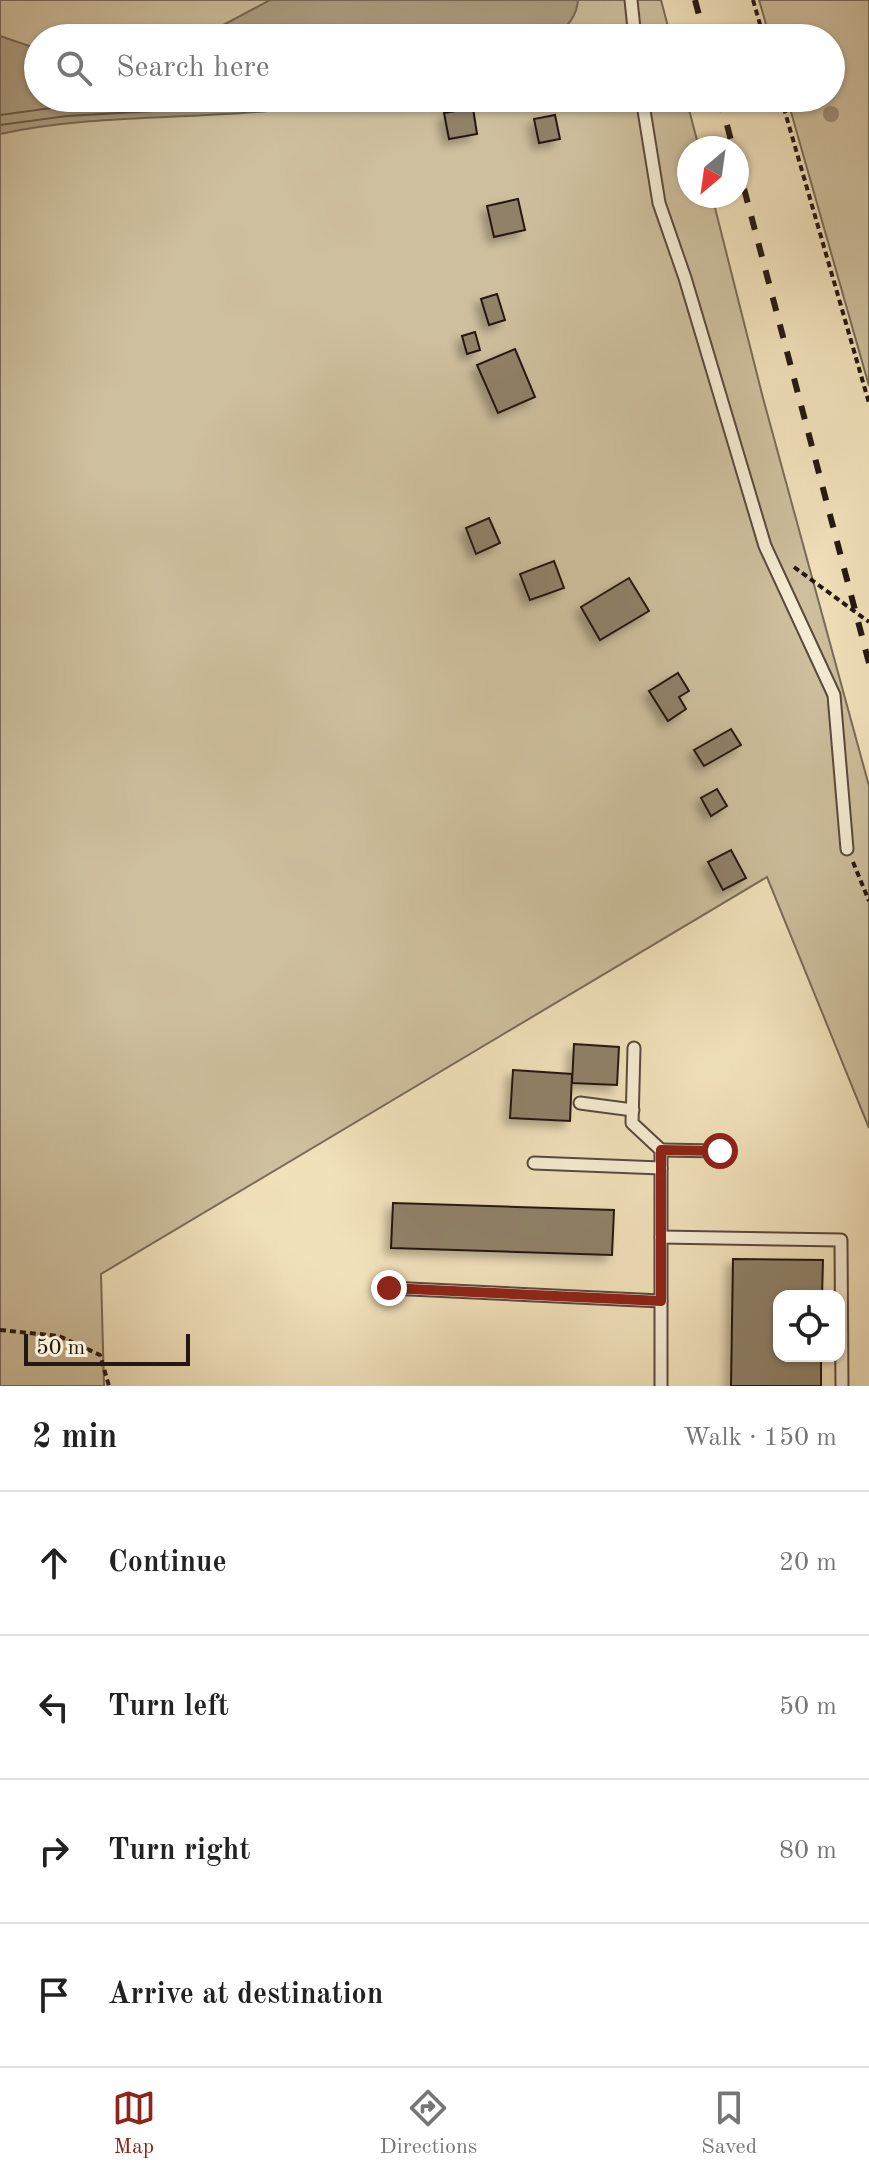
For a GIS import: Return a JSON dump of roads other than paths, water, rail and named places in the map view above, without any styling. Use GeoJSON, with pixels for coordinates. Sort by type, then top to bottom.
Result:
{"type":"FeatureCollection","features":[{"type":"Feature","properties":{"kind":"lane"},"geometry":{"type":"LineString","coordinates":[[631,0],[634,24]]}},
{"type":"Feature","properties":{"kind":"lane"},"geometry":{"type":"LineString","coordinates":[[644,112],[659,203],[685,278],[765,546],[834,695],[847,849]]}},
{"type":"Feature","properties":{"kind":"lane"},"geometry":{"type":"LineString","coordinates":[[634,1048],[632,1123],[661,1150],[720,1151]]}},
{"type":"Feature","properties":{"kind":"lane"},"geometry":{"type":"LineString","coordinates":[[580,1103],[633,1110]]}},
{"type":"Feature","properties":{"kind":"lane"},"geometry":{"type":"LineString","coordinates":[[661,1150],[661,1386]]}},
{"type":"Feature","properties":{"kind":"lane"},"geometry":{"type":"LineString","coordinates":[[534,1163],[661,1168]]}},
{"type":"Feature","properties":{"kind":"lane"},"geometry":{"type":"LineString","coordinates":[[661,1237],[841,1240],[842,1386]]}},
{"type":"Feature","properties":{"kind":"lane"},"geometry":{"type":"LineString","coordinates":[[389,1288],[661,1301]]}},
{"type":"Feature","properties":{"kind":"water"},"geometry":{"type":"Polygon","coordinates":[[[270,0],[578,0],[568,24],[225,24],[270,0]]]}},
{"type":"Feature","properties":{"kind":"water"},"geometry":{"type":"Polygon","coordinates":[[[0,36],[24,44],[24,112],[248,112],[88,121],[0,134],[0,36]]]}},
{"type":"Feature","properties":{"kind":"railway"},"geometry":{"type":"LineString","coordinates":[[695,0],[701,24]]}},
{"type":"Feature","properties":{"kind":"railway"},"geometry":{"type":"LineString","coordinates":[[724,112],[730,136]]}},
{"type":"Feature","properties":{"kind":"railway"},"geometry":{"type":"LineString","coordinates":[[749,208],[869,663]]}}]}
